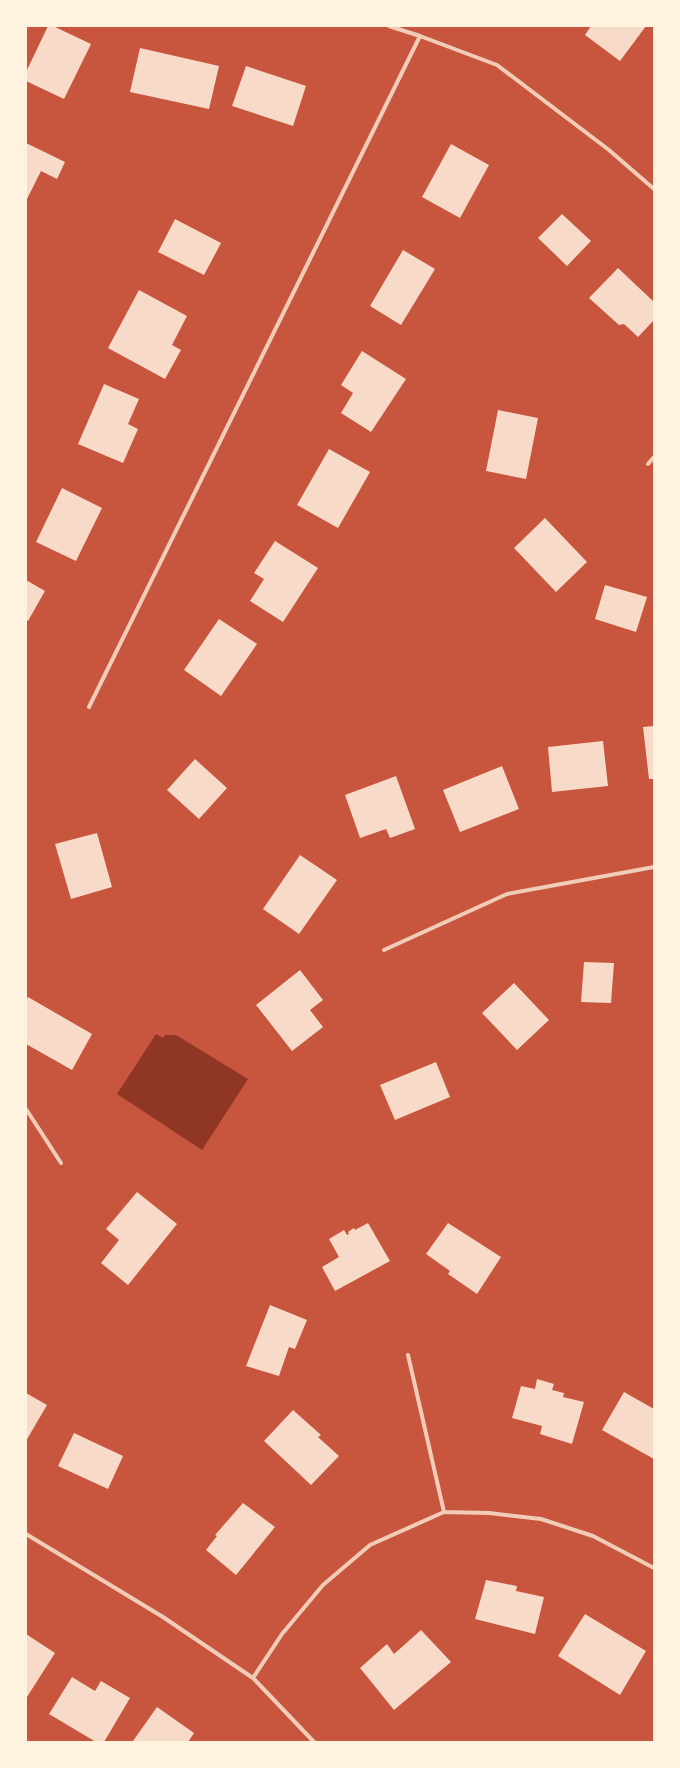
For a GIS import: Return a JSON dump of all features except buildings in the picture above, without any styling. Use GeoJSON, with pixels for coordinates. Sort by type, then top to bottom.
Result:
{"type":"FeatureCollection","features":[{"type":"Feature","properties":{"kind":"street"},"geometry":{"type":"LineString","coordinates":[[389,26],[497,65],[609,150],[654,189]]}},
{"type":"Feature","properties":{"kind":"street"},"geometry":{"type":"LineString","coordinates":[[88,707],[420,36]]}},
{"type":"Feature","properties":{"kind":"street"},"geometry":{"type":"LineString","coordinates":[[648,464],[654,457]]}},
{"type":"Feature","properties":{"kind":"street"},"geometry":{"type":"LineString","coordinates":[[384,950],[507,894],[654,867]]}},
{"type":"Feature","properties":{"kind":"street"},"geometry":{"type":"LineString","coordinates":[[26,1109],[61,1163]]}},
{"type":"Feature","properties":{"kind":"street"},"geometry":{"type":"LineString","coordinates":[[408,1354],[444,1512]]}},
{"type":"Feature","properties":{"kind":"street"},"geometry":{"type":"LineString","coordinates":[[253,1678],[282,1634],[323,1585],[370,1545],[444,1512],[489,1513],[541,1519],[593,1536],[654,1568]]}},
{"type":"Feature","properties":{"kind":"street"},"geometry":{"type":"LineString","coordinates":[[26,1534],[164,1617],[253,1678],[314,1742]]}},
{"type":"Feature","properties":{"kind":"shaded area"},"geometry":{"type":"Polygon","coordinates":[[[156,1034],[163,1038],[165,1035],[176,1035],[248,1079],[202,1150],[117,1094],[156,1034]]]}}]}
